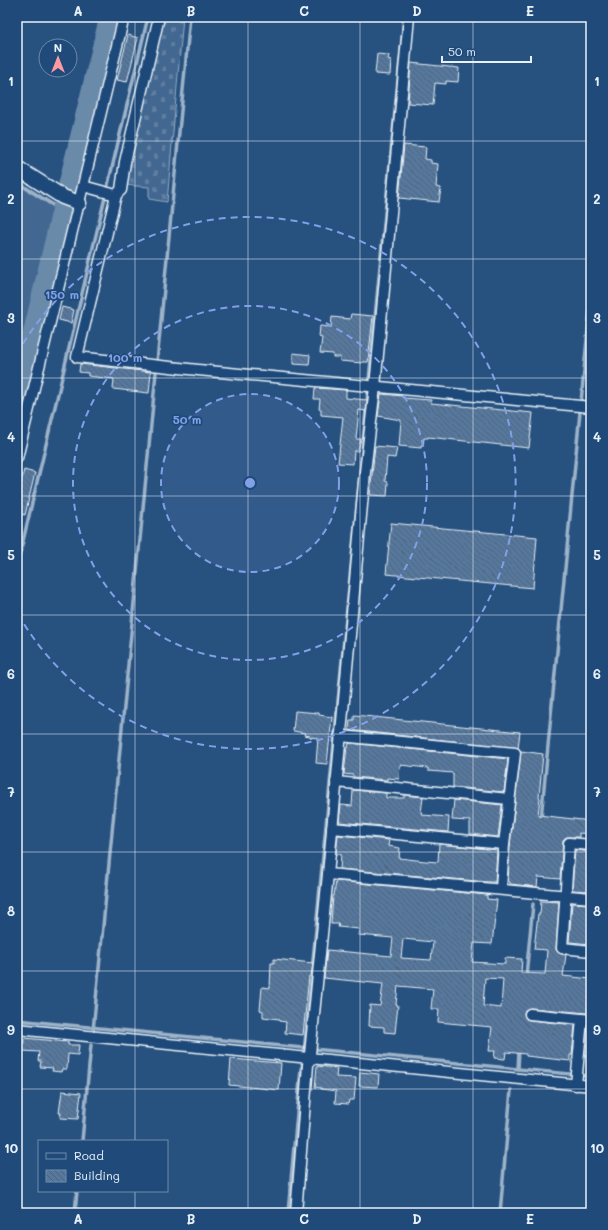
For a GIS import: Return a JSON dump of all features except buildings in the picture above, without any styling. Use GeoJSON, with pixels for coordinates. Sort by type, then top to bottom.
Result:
{"type":"FeatureCollection","features":[{"type":"Feature","properties":{"kind":"street"},"geometry":{"type":"LineString","coordinates":[[17,458],[124,17]]}},
{"type":"Feature","properties":{"kind":"street"},"geometry":{"type":"LineString","coordinates":[[83,186],[110,193],[121,190],[125,162],[159,17]]}},
{"type":"Feature","properties":{"kind":"street"},"geometry":{"type":"LineString","coordinates":[[296,1213],[365,472],[370,387],[409,17]]}},
{"type":"Feature","properties":{"kind":"street"},"geometry":{"type":"LineString","coordinates":[[17,168],[63,197],[79,203]]}},
{"type":"Feature","properties":{"kind":"street"},"geometry":{"type":"LineString","coordinates":[[110,193],[76,357],[370,387],[591,407]]}},
{"type":"Feature","properties":{"kind":"street"},"geometry":{"type":"LineString","coordinates":[[340,736],[514,753],[500,889]]}},
{"type":"Feature","properties":{"kind":"street"},"geometry":{"type":"LineString","coordinates":[[336,782],[509,799]]}},
{"type":"Feature","properties":{"kind":"street"},"geometry":{"type":"LineString","coordinates":[[332,828],[504,844]]}},
{"type":"Feature","properties":{"kind":"street"},"geometry":{"type":"LineString","coordinates":[[591,845],[569,843],[562,948],[591,951]]}},
{"type":"Feature","properties":{"kind":"street"},"geometry":{"type":"LineString","coordinates":[[328,874],[591,898]]}},
{"type":"Feature","properties":{"kind":"street"},"geometry":{"type":"LineString","coordinates":[[530,1014],[586,1020],[577,1078]]}},
{"type":"Feature","properties":{"kind":"street"},"geometry":{"type":"LineString","coordinates":[[17,1029],[310,1052],[577,1078],[591,1086]]}},
{"type":"Feature","properties":{"kind":"green space"},"geometry":{"type":"Polygon","coordinates":[[[162,17],[183,17],[167,202],[149,199],[149,187],[125,185],[162,17]]]}},
{"type":"Feature","properties":{"kind":"green space"},"geometry":{"type":"Polygon","coordinates":[[[17,184],[58,210],[17,379],[17,184]]]}},
{"type":"Feature","properties":{"kind":"waterway"},"geometry":{"type":"LineString","coordinates":[[69,184],[110,17]]}},
{"type":"Feature","properties":{"kind":"waterway"},"geometry":{"type":"LineString","coordinates":[[17,566],[148,17]]}},
{"type":"Feature","properties":{"kind":"waterway"},"geometry":{"type":"LineString","coordinates":[[93,1031],[190,17]]}},
{"type":"Feature","properties":{"kind":"waterway"},"geometry":{"type":"LineString","coordinates":[[304,1053],[404,17]]}},
{"type":"Feature","properties":{"kind":"waterway"},"geometry":{"type":"LineString","coordinates":[[17,182],[63,211]]}},
{"type":"Feature","properties":{"kind":"waterway"},"geometry":{"type":"LineString","coordinates":[[17,403],[63,208]]}},
{"type":"Feature","properties":{"kind":"waterway"},"geometry":{"type":"LineString","coordinates":[[581,402],[591,298]]}},
{"type":"Feature","properties":{"kind":"waterway"},"geometry":{"type":"LineString","coordinates":[[541,819],[580,412]]}},
{"type":"Feature","properties":{"kind":"waterway"},"geometry":{"type":"LineString","coordinates":[[526,976],[533,904]]}},
{"type":"Feature","properties":{"kind":"waterway"},"geometry":{"type":"LineString","coordinates":[[17,1020],[591,1076]]}},
{"type":"Feature","properties":{"kind":"waterway"},"geometry":{"type":"LineString","coordinates":[[82,1140],[91,1045]]}},
{"type":"Feature","properties":{"kind":"waterway"},"geometry":{"type":"LineString","coordinates":[[518,1069],[519,1050]]}},
{"type":"Feature","properties":{"kind":"waterway"},"geometry":{"type":"LineString","coordinates":[[288,1213],[301,1069],[303,1064]]}},
{"type":"Feature","properties":{"kind":"waterway"},"geometry":{"type":"LineString","coordinates":[[500,1213],[511,1090]]}},
{"type":"Feature","properties":{"kind":"waterway"},"geometry":{"type":"LineString","coordinates":[[75,1213],[77,1192]]}}]}
